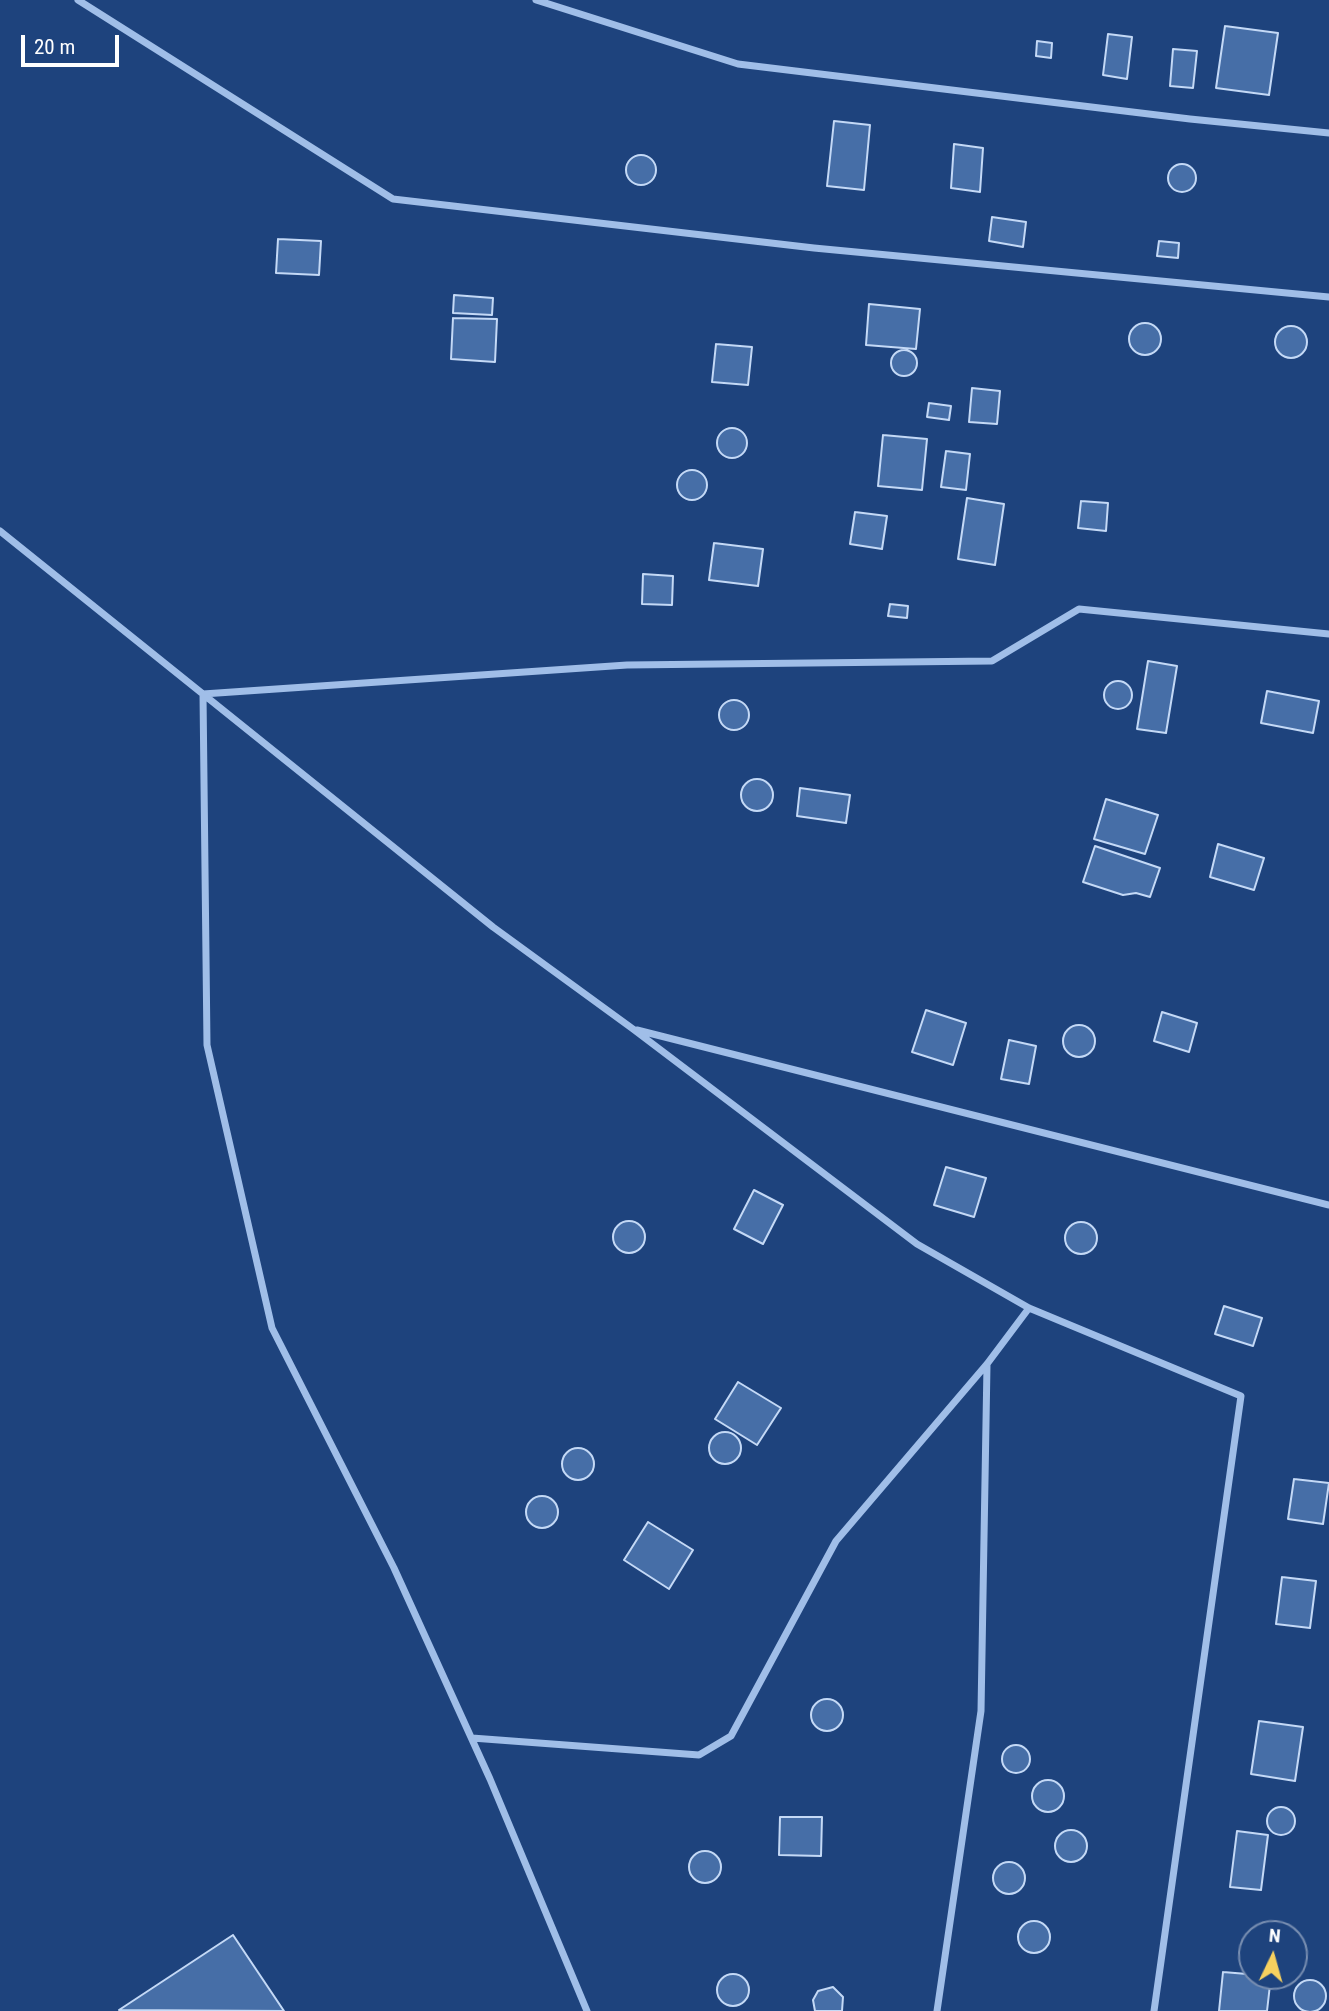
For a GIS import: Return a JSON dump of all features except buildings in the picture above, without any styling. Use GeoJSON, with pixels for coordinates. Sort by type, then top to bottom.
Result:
{"type":"FeatureCollection","features":[{"type":"Feature","properties":{"kind":"street"},"geometry":{"type":"LineString","coordinates":[[78,0],[393,199],[814,248],[1329,297]]}},
{"type":"Feature","properties":{"kind":"street"},"geometry":{"type":"LineString","coordinates":[[536,0],[738,64],[1176,118],[1329,134]]}},
{"type":"Feature","properties":{"kind":"street"},"geometry":{"type":"LineString","coordinates":[[0,531],[493,927],[633,1029],[917,1244],[1029,1308],[1241,1396],[1154,2011]]}},
{"type":"Feature","properties":{"kind":"street"},"geometry":{"type":"LineString","coordinates":[[203,694],[627,665],[992,661],[1080,609],[1329,634]]}},
{"type":"Feature","properties":{"kind":"street"},"geometry":{"type":"LineString","coordinates":[[203,694],[208,1045],[272,1328],[394,1568],[472,1738],[587,2011]]}},
{"type":"Feature","properties":{"kind":"street"},"geometry":{"type":"LineString","coordinates":[[633,1029],[1329,1205]]}},
{"type":"Feature","properties":{"kind":"street"},"geometry":{"type":"LineString","coordinates":[[472,1738],[699,1755],[731,1737],[836,1541],[987,1364],[1029,1308]]}},
{"type":"Feature","properties":{"kind":"street"},"geometry":{"type":"LineString","coordinates":[[937,2011],[981,1711],[987,1364]]}}]}
